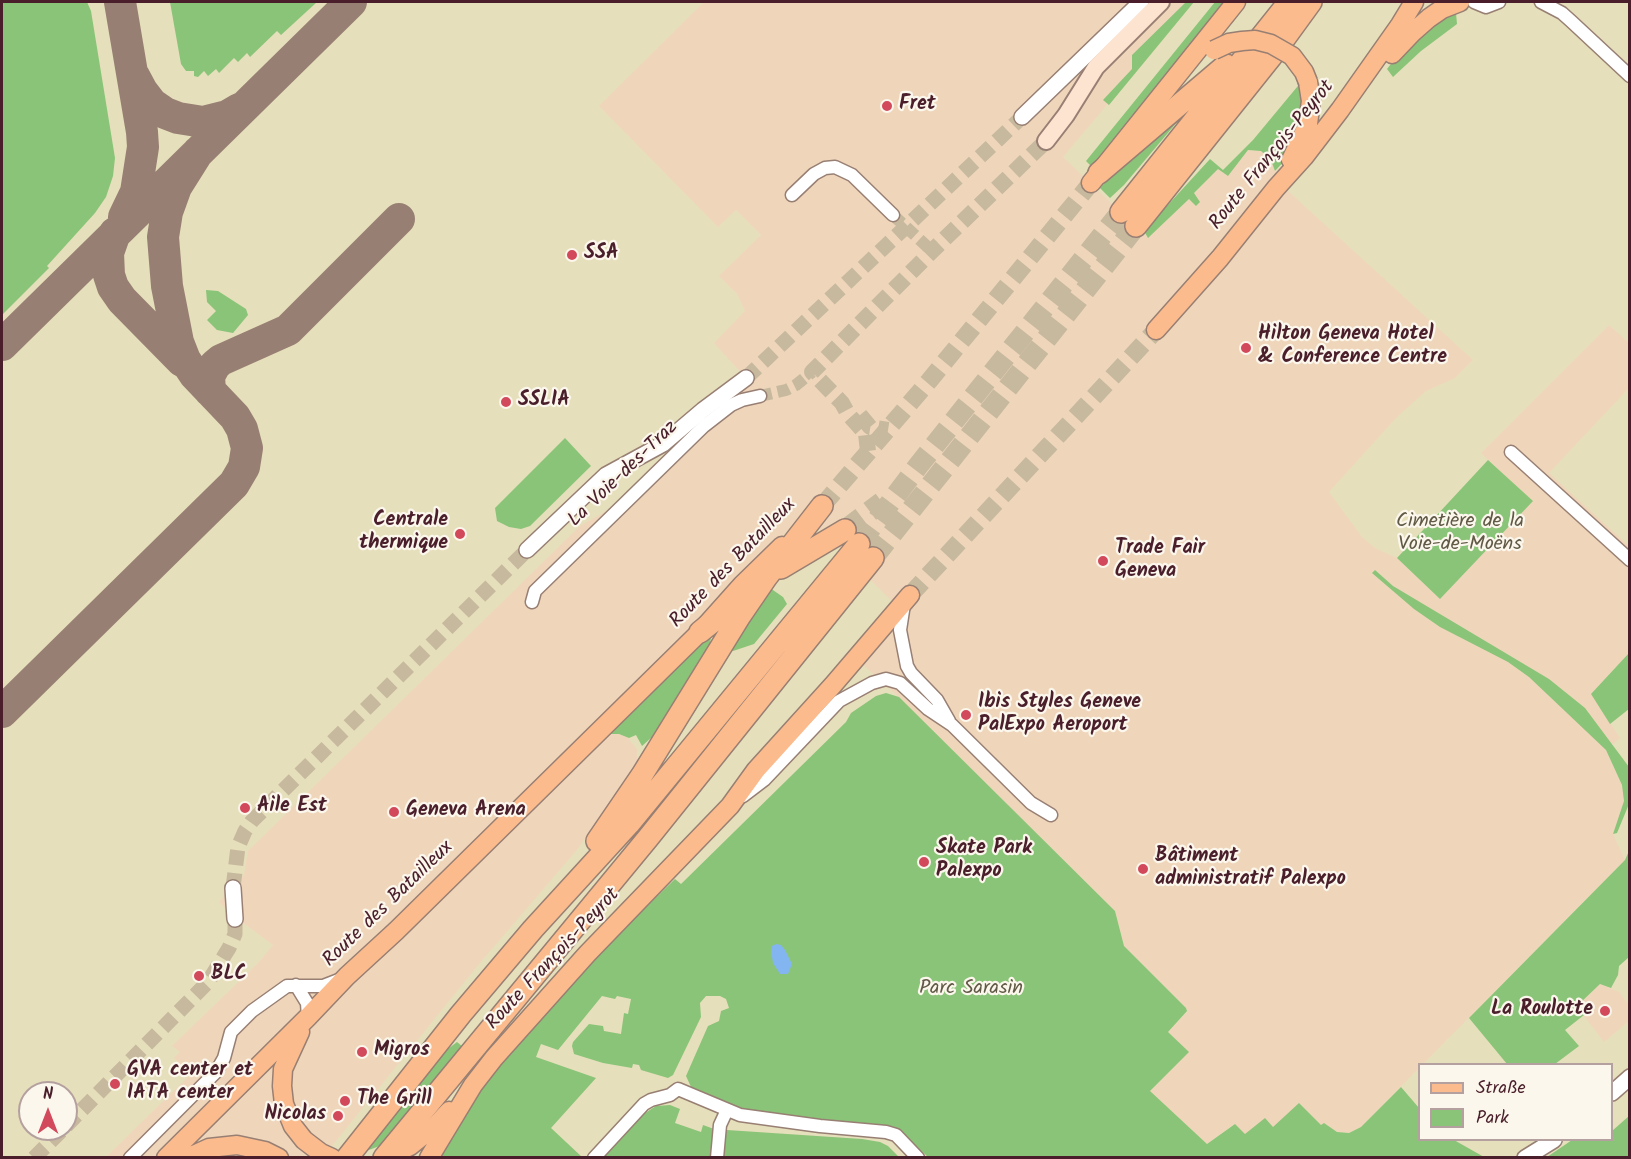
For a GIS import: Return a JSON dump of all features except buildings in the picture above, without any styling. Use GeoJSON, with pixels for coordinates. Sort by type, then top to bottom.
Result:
{"type":"FeatureCollection","features":[{"type":"Feature","properties":{"kind":"highway"},"geometry":{"type":"LineString","coordinates":[[1287,4],[1128,219],[1280,44],[1311,2]]}},
{"type":"Feature","properties":{"kind":"highway"},"geometry":{"type":"LineString","coordinates":[[1280,44],[1327,2]]}},
{"type":"Feature","properties":{"kind":"highway"},"geometry":{"type":"LineString","coordinates":[[1095,178],[1216,74],[1287,4]]}},
{"type":"Feature","properties":{"kind":"highway"},"geometry":{"type":"LineString","coordinates":[[533,929],[612,821],[740,616],[766,578],[822,506]]}},
{"type":"Feature","properties":{"kind":"highway"},"geometry":{"type":"LineString","coordinates":[[700,632],[766,578],[859,544]]}},
{"type":"Feature","properties":{"kind":"highway"},"geometry":{"type":"LineString","coordinates":[[347,1158],[461,1014],[533,929],[629,824],[859,544]]}},
{"type":"Feature","properties":{"kind":"highway"},"geometry":{"type":"LineString","coordinates":[[385,1158],[669,812],[859,544]]}},
{"type":"Feature","properties":{"kind":"main road"},"geometry":{"type":"LineString","coordinates":[[1046,141],[1066,115],[1096,67],[1161,2]]}},
{"type":"Feature","properties":{"kind":"main road"},"geometry":{"type":"LineString","coordinates":[[1095,178],[1236,2]]}},
{"type":"Feature","properties":{"kind":"main road","name":"Route François-Peyrot"},"geometry":{"type":"LineString","coordinates":[[1156,330],[1220,258],[1304,157],[1340,110],[1414,2]]}},
{"type":"Feature","properties":{"kind":"main road"},"geometry":{"type":"LineString","coordinates":[[1340,110],[1412,33],[1442,9],[1460,2]]}},
{"type":"Feature","properties":{"kind":"main road"},"geometry":{"type":"LineString","coordinates":[[1177,77],[1214,50],[1229,43],[1255,40],[1271,44],[1292,56],[1304,72],[1311,102],[1308,124],[1299,147],[1276,188]]}},
{"type":"Feature","properties":{"kind":"main road","name":"Route des Batailleux"},"geometry":{"type":"LineString","coordinates":[[166,1158],[309,1017],[347,976],[390,937],[700,632],[742,585],[822,506]]}},
{"type":"Feature","properties":{"kind":"main road","name":"Route François-Peyrot"},"geometry":{"type":"LineString","coordinates":[[429,1158],[473,1085],[494,1058],[587,954],[730,806],[756,770],[840,678],[907,597]]}},
{"type":"Feature","properties":{"kind":"main road"},"geometry":{"type":"LineString","coordinates":[[309,1017],[286,1061],[282,1086],[284,1104],[288,1117],[298,1133],[310,1145],[332,1158]]}},
{"type":"Feature","properties":{"kind":"main road"},"geometry":{"type":"LineString","coordinates":[[385,1158],[410,1146],[436,1125],[473,1085]]}},
{"type":"Feature","properties":{"kind":"main road"},"geometry":{"type":"LineString","coordinates":[[187,1158],[209,1148],[237,1145],[265,1151],[279,1158]]}},
{"type":"Feature","properties":{"kind":"street"},"geometry":{"type":"LineString","coordinates":[[1022,117],[1141,2]]}},
{"type":"Feature","properties":{"kind":"street"},"geometry":{"type":"LineString","coordinates":[[1474,2],[1486,7],[1500,2]]}},
{"type":"Feature","properties":{"kind":"street"},"geometry":{"type":"LineString","coordinates":[[1541,2],[1562,13],[1629,76]]}},
{"type":"Feature","properties":{"kind":"street"},"geometry":{"type":"LineString","coordinates":[[792,195],[814,174],[825,168],[835,167],[852,175],[892,215]]}},
{"type":"Feature","properties":{"kind":"street"},"geometry":{"type":"LineString","coordinates":[[527,550],[606,476],[663,444],[697,414],[746,378]]}},
{"type":"Feature","properties":{"kind":"street","name":"La Voie-des-Traz"},"geometry":{"type":"LineString","coordinates":[[531,602],[535,591],[704,426],[731,405],[760,396]]}},
{"type":"Feature","properties":{"kind":"street"},"geometry":{"type":"LineString","coordinates":[[1511,452],[1629,560]]}},
{"type":"Feature","properties":{"kind":"street","name":"Route François-Peyrot"},"geometry":{"type":"LineString","coordinates":[[907,597],[900,630],[907,666],[937,700],[952,725]]}},
{"type":"Feature","properties":{"kind":"street","name":"Route François-Peyrot"},"geometry":{"type":"LineString","coordinates":[[730,806],[764,780],[839,701],[878,681],[892,679],[900,683],[928,709],[952,725],[1031,803],[1050,814]]}},
{"type":"Feature","properties":{"kind":"street"},"geometry":{"type":"LineString","coordinates":[[233,888],[235,919]]}},
{"type":"Feature","properties":{"kind":"street"},"geometry":{"type":"LineString","coordinates":[[130,1158],[210,1080],[222,1063],[231,1032],[261,1004],[284,987],[323,986],[347,976]]}},
{"type":"Feature","properties":{"kind":"street"},"geometry":{"type":"LineString","coordinates":[[296,985],[307,1002],[309,1017]]}},
{"type":"Feature","properties":{"kind":"street"},"geometry":{"type":"LineString","coordinates":[[1613,1091],[1629,1077]]}},
{"type":"Feature","properties":{"kind":"street"},"geometry":{"type":"LineString","coordinates":[[594,1158],[644,1104],[669,1095],[678,1089],[740,1115],[809,1125],[886,1131],[896,1135],[918,1158]]}},
{"type":"Feature","properties":{"kind":"street"},"geometry":{"type":"LineString","coordinates":[[717,1158],[720,1125],[727,1110]]}},
{"type":"Feature","properties":{"kind":"street"},"geometry":{"type":"LineString","coordinates":[[1525,1158],[1552,1141]]}},
{"type":"Feature","properties":{"kind":"shaded area"},"geometry":{"type":"Polygon","coordinates":[[[704,2],[1194,2],[1063,157],[1148,238],[1189,199],[1195,205],[1199,202],[1194,194],[1218,168],[1228,176],[1248,150],[1261,151],[1271,160],[1287,190],[1473,360],[1455,378],[1426,391],[1396,418],[1329,492],[1362,537],[1375,548],[1397,558],[1440,599],[1532,501],[1481,453],[1609,325],[1629,343],[1629,388],[1549,473],[1629,546],[1629,653],[1591,694],[1620,738],[1606,750],[1622,785],[1624,801],[1613,834],[1625,860],[1424,1063],[1418,1063],[1418,1069],[1361,1127],[1349,1133],[1337,1132],[1324,1123],[1322,1125],[1272,1127],[1245,1135],[1234,1124],[1207,1144],[1150,1091],[1188,1052],[1168,1032],[1187,1012],[1186,1008],[1124,946],[1115,911],[899,697],[861,663],[903,612],[804,514],[595,725],[608,734],[616,733],[626,736],[637,749],[637,761],[623,786],[576,851],[479,964],[323,1157],[105,1158],[190,1075],[174,1058],[180,1052],[172,1046],[258,963],[273,945],[219,902],[244,875],[248,851],[580,526],[610,509],[746,378],[714,343],[745,311],[737,294],[719,276],[761,235],[736,210],[718,227],[599,106],[704,2]]]}},
{"type":"Feature","properties":{"kind":"shaded area","name":"La Roulotte"},"geometry":{"type":"Polygon","coordinates":[[[1600,984],[1619,992],[1629,1005],[1629,1021],[1604,1042],[1577,1007],[1600,984]]]}},
{"type":"Feature","properties":{"kind":"green space"},"geometry":{"type":"Polygon","coordinates":[[[2,2],[87,2],[91,11],[115,158],[113,176],[106,197],[95,213],[47,266],[49,268],[2,315],[2,2]]]}},
{"type":"Feature","properties":{"kind":"green space"},"geometry":{"type":"Polygon","coordinates":[[[170,2],[317,2],[281,35],[277,31],[250,57],[247,53],[238,62],[234,58],[219,73],[216,69],[208,76],[204,71],[198,77],[194,76],[194,71],[186,71],[181,64],[170,2]]]}},
{"type":"Feature","properties":{"kind":"green space"},"geometry":{"type":"Polygon","coordinates":[[[1186,2],[1194,2],[1109,105],[1103,100],[1132,69],[1132,55],[1186,2]]]}},
{"type":"Feature","properties":{"kind":"green space"},"geometry":{"type":"Polygon","coordinates":[[[1215,2],[1228,2],[1092,167],[1086,161],[1215,2]]]}},
{"type":"Feature","properties":{"kind":"green space"},"geometry":{"type":"Polygon","coordinates":[[[1456,13],[1457,24],[1421,51],[1393,77],[1387,69],[1407,43],[1433,19],[1456,13]]]}},
{"type":"Feature","properties":{"kind":"green space"},"geometry":{"type":"Polygon","coordinates":[[[1302,81],[1305,114],[1286,159],[1275,171],[1271,160],[1261,151],[1248,150],[1228,176],[1218,169],[1194,193],[1200,202],[1196,206],[1189,199],[1148,238],[1144,231],[1210,159],[1223,170],[1253,140],[1302,81]]]}},
{"type":"Feature","properties":{"kind":"green space"},"geometry":{"type":"Polygon","coordinates":[[[1205,89],[1124,185],[1110,198],[1100,188],[1116,169],[1205,89]]]}},
{"type":"Feature","properties":{"kind":"green space"},"geometry":{"type":"Polygon","coordinates":[[[206,290],[218,291],[246,309],[248,315],[233,333],[217,330],[207,320],[216,311],[207,302],[206,290]]]}},
{"type":"Feature","properties":{"kind":"green space"},"geometry":{"type":"Polygon","coordinates":[[[565,438],[591,466],[530,526],[521,529],[509,527],[497,521],[495,508],[565,438]]]}},
{"type":"Feature","properties":{"kind":"green space","name":"Cimetière de la Voie-de-Moëns"},"geometry":{"type":"Polygon","coordinates":[[[1488,460],[1533,501],[1440,599],[1397,558],[1488,460]]]}},
{"type":"Feature","properties":{"kind":"green space"},"geometry":{"type":"Polygon","coordinates":[[[1375,570],[1393,586],[1549,679],[1585,708],[1629,767],[1629,804],[1617,833],[1613,834],[1624,801],[1622,785],[1606,750],[1529,677],[1508,662],[1440,627],[1414,609],[1372,573],[1375,570]]]}},
{"type":"Feature","properties":{"kind":"green space"},"geometry":{"type":"Polygon","coordinates":[[[770,588],[783,597],[787,604],[754,644],[733,651],[729,649],[770,588]]]}},
{"type":"Feature","properties":{"kind":"green space"},"geometry":{"type":"Polygon","coordinates":[[[708,637],[711,638],[710,643],[652,737],[642,746],[636,735],[629,738],[619,734],[608,734],[708,637]]]}},
{"type":"Feature","properties":{"kind":"green space"},"geometry":{"type":"Polygon","coordinates":[[[1629,653],[1629,709],[1610,724],[1591,694],[1629,653]]]}},
{"type":"Feature","properties":{"kind":"green space","name":"Parc Sarasin"},"geometry":{"type":"Polygon","coordinates":[[[886,693],[899,697],[1115,911],[1124,946],[1187,1011],[1168,1032],[1189,1052],[1150,1091],[1207,1144],[1235,1124],[1245,1134],[1265,1118],[1273,1127],[1299,1103],[1321,1125],[1324,1123],[1337,1132],[1349,1133],[1361,1127],[1401,1087],[1418,1107],[1418,1141],[1456,1141],[1484,1157],[928,1157],[895,1127],[788,1117],[736,1109],[692,1089],[686,1076],[708,1026],[719,1021],[721,1011],[729,1008],[726,999],[720,996],[706,996],[700,1003],[701,1017],[673,1075],[668,1078],[641,1070],[639,1065],[633,1064],[632,1068],[603,1063],[574,1054],[573,1042],[589,1024],[603,1026],[604,1031],[621,1034],[624,1013],[628,1014],[631,999],[602,996],[558,1050],[541,1044],[536,1057],[596,1078],[551,1128],[582,1157],[434,1158],[485,1080],[594,957],[675,879],[681,884],[846,722],[851,713],[876,696],[886,693]]]}},
{"type":"Feature","properties":{"kind":"green space"},"geometry":{"type":"Polygon","coordinates":[[[1629,851],[1629,957],[1619,966],[1618,975],[1611,988],[1600,984],[1577,1006],[1584,1015],[1565,1030],[1579,1046],[1556,1063],[1506,1063],[1469,1018],[1625,860],[1629,851]]]}},
{"type":"Feature","properties":{"kind":"green space"},"geometry":{"type":"Polygon","coordinates":[[[457,1042],[463,1047],[385,1144],[366,1151],[444,1052],[457,1042]]]}},
{"type":"Feature","properties":{"kind":"green space"},"geometry":{"type":"Polygon","coordinates":[[[670,1105],[680,1109],[675,1123],[701,1132],[703,1125],[714,1129],[711,1157],[603,1158],[639,1117],[656,1106],[670,1105]]]}},
{"type":"Feature","properties":{"kind":"green space"},"geometry":{"type":"Polygon","coordinates":[[[1629,1116],[1629,1157],[1547,1157],[1571,1141],[1613,1141],[1613,1130],[1629,1116]]]}},
{"type":"Feature","properties":{"kind":"green space"},"geometry":{"type":"Polygon","coordinates":[[[727,1130],[862,1139],[880,1142],[888,1146],[899,1157],[722,1158],[723,1138],[727,1130]]]}},
{"type":"Feature","properties":{"kind":"water"},"geometry":{"type":"Polygon","coordinates":[[[781,945],[785,950],[792,964],[788,974],[780,974],[773,963],[771,951],[772,946],[781,945]]]}},
{"type":"Feature","properties":{"kind":"taxiway"},"geometry":{"type":"LineString","coordinates":[[120,2],[143,147],[136,192],[124,217]]}},
{"type":"Feature","properties":{"kind":"taxiway"},"geometry":{"type":"LineString","coordinates":[[2,345],[351,2]]}},
{"type":"Feature","properties":{"kind":"taxiway"},"geometry":{"type":"LineString","coordinates":[[134,76],[152,104],[178,118],[203,122],[227,116],[239,109]]}},
{"type":"Feature","properties":{"kind":"taxiway"},"geometry":{"type":"LineString","coordinates":[[2,712],[234,484],[244,467],[247,448],[242,429],[235,417],[195,375],[185,360],[178,342],[167,286],[163,237],[167,212],[176,187],[198,152]]}},
{"type":"Feature","properties":{"kind":"taxiway"},"geometry":{"type":"LineString","coordinates":[[210,391],[209,376],[215,365],[221,360],[288,330],[399,219]]}},
{"type":"Feature","properties":{"kind":"taxiway"},"geometry":{"type":"LineString","coordinates":[[115,233],[108,253],[109,275],[113,287],[122,300],[182,361]]}},
{"type":"Feature","properties":{"kind":"tunnel"},"geometry":{"type":"LineString","coordinates":[[746,378],[1022,117]]}},
{"type":"Feature","properties":{"kind":"tunnel"},"geometry":{"type":"LineString","coordinates":[[868,451],[866,434],[848,414],[842,403],[812,372],[932,251],[1046,141]]}},
{"type":"Feature","properties":{"kind":"tunnel"},"geometry":{"type":"LineString","coordinates":[[822,506],[929,381],[1091,183]]}},
{"type":"Feature","properties":{"kind":"tunnel"},"geometry":{"type":"LineString","coordinates":[[859,544],[918,466],[1121,212]]}},
{"type":"Feature","properties":{"kind":"tunnel"},"geometry":{"type":"LineString","coordinates":[[893,215],[932,251]]}},
{"type":"Feature","properties":{"kind":"tunnel"},"geometry":{"type":"LineString","coordinates":[[873,558],[1136,226]]}},
{"type":"Feature","properties":{"kind":"tunnel"},"geometry":{"type":"LineString","coordinates":[[910,595],[1156,330]]}},
{"type":"Feature","properties":{"kind":"tunnel"},"geometry":{"type":"LineString","coordinates":[[760,396],[786,390],[812,372]]}},
{"type":"Feature","properties":{"kind":"tunnel"},"geometry":{"type":"LineString","coordinates":[[860,415],[870,427],[888,430]]}},
{"type":"Feature","properties":{"kind":"tunnel"},"geometry":{"type":"LineString","coordinates":[[845,530],[882,502]]}},
{"type":"Feature","properties":{"kind":"tunnel"},"geometry":{"type":"LineString","coordinates":[[233,888],[238,847],[252,821],[527,550]]}},
{"type":"Feature","properties":{"kind":"tunnel"},"geometry":{"type":"LineString","coordinates":[[78,1114],[208,982],[229,948],[235,934],[235,919]]}},
{"type":"Feature","properties":{"kind":"tunnel"},"geometry":{"type":"LineString","coordinates":[[34,1158],[51,1141]]}},
{"type":"Feature","properties":{"kind":"place","name":"Fret"},"geometry":{"type":"Point","coordinates":[887,106]}},
{"type":"Feature","properties":{"kind":"place","name":"SSA"},"geometry":{"type":"Point","coordinates":[572,255]}},
{"type":"Feature","properties":{"kind":"place","name":"Hilton Geneva Hotel & Conference Centre"},"geometry":{"type":"Point","coordinates":[1246,348]}},
{"type":"Feature","properties":{"kind":"place","name":"SSLIA"},"geometry":{"type":"Point","coordinates":[506,402]}},
{"type":"Feature","properties":{"kind":"place","name":"Centrale thermique"},"geometry":{"type":"Point","coordinates":[460,534]}},
{"type":"Feature","properties":{"kind":"place","name":"Trade Fair Geneva"},"geometry":{"type":"Point","coordinates":[1103,561]}},
{"type":"Feature","properties":{"kind":"place","name":"Ibis Styles Geneve PalExpo Aeroport"},"geometry":{"type":"Point","coordinates":[966,715]}},
{"type":"Feature","properties":{"kind":"place","name":"Aile Est"},"geometry":{"type":"Point","coordinates":[245,808]}},
{"type":"Feature","properties":{"kind":"place","name":"Geneva Arena"},"geometry":{"type":"Point","coordinates":[394,812]}},
{"type":"Feature","properties":{"kind":"place","name":"Skate Park Palexpo"},"geometry":{"type":"Point","coordinates":[924,862]}},
{"type":"Feature","properties":{"kind":"place","name":"Bâtiment administratif Palexpo"},"geometry":{"type":"Point","coordinates":[1143,869]}},
{"type":"Feature","properties":{"kind":"place","name":"BLC"},"geometry":{"type":"Point","coordinates":[199,976]}},
{"type":"Feature","properties":{"kind":"place","name":"La Roulotte"},"geometry":{"type":"Point","coordinates":[1605,1011]}},
{"type":"Feature","properties":{"kind":"place","name":"Migros"},"geometry":{"type":"Point","coordinates":[362,1052]}},
{"type":"Feature","properties":{"kind":"place","name":"GVA center et IATA center"},"geometry":{"type":"Point","coordinates":[115,1084]}},
{"type":"Feature","properties":{"kind":"place","name":"The Grill"},"geometry":{"type":"Point","coordinates":[345,1101]}},
{"type":"Feature","properties":{"kind":"place","name":"Nicolas"},"geometry":{"type":"Point","coordinates":[338,1116]}}]}
